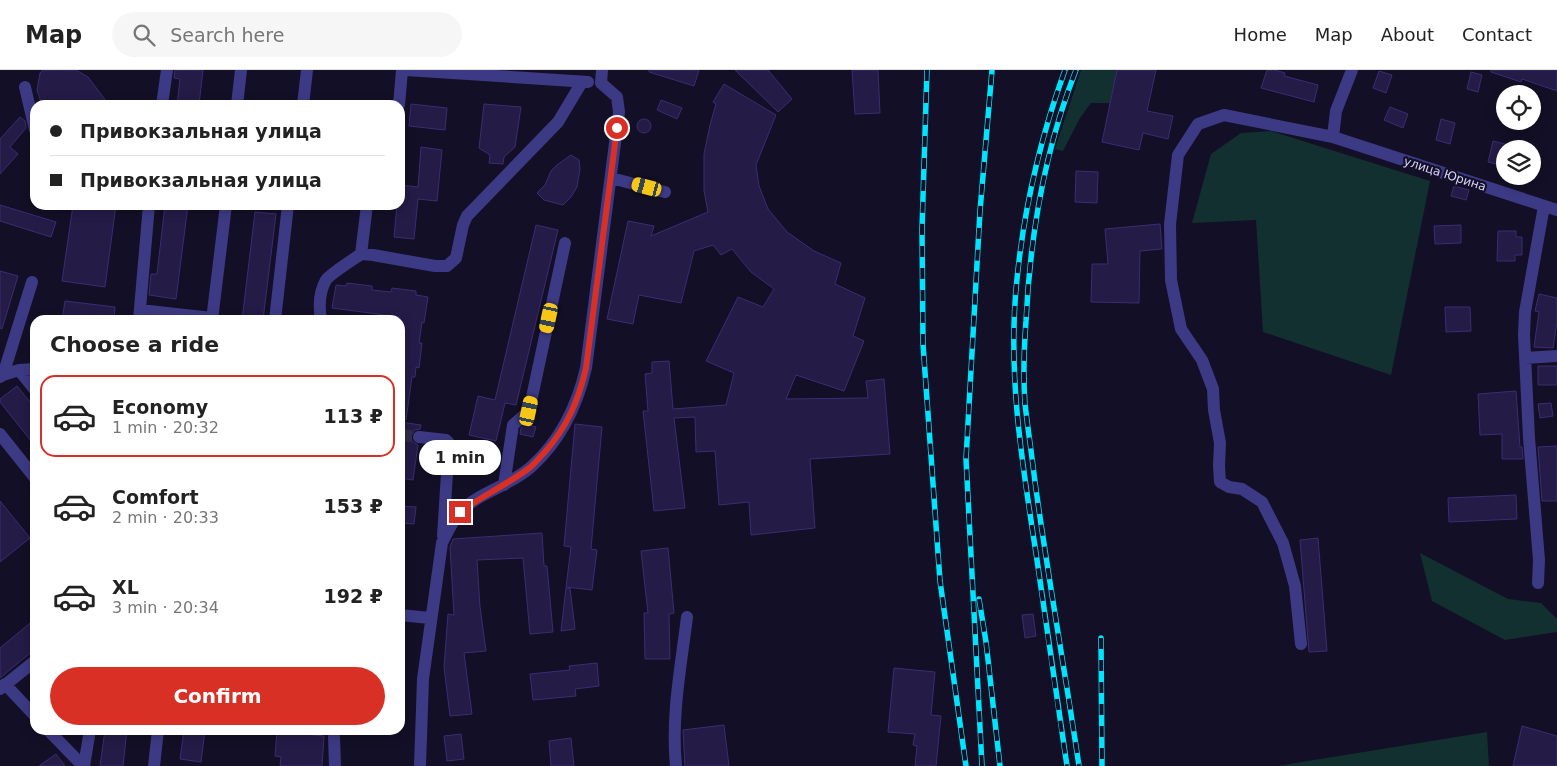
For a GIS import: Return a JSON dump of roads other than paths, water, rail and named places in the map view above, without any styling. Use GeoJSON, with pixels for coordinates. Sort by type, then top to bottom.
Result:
{"type":"FeatureCollection","features":[{"type":"Feature","properties":{"kind":"street"},"geometry":{"type":"LineString","coordinates":[[163,100],[166,70]]}},
{"type":"Feature","properties":{"kind":"street"},"geometry":{"type":"LineString","coordinates":[[238,100],[241,70]]}},
{"type":"Feature","properties":{"kind":"street"},"geometry":{"type":"LineString","coordinates":[[304,100],[307,70]]}},
{"type":"Feature","properties":{"kind":"street"},"geometry":{"type":"LineString","coordinates":[[399,100],[402,70]]}},
{"type":"Feature","properties":{"kind":"street"},"geometry":{"type":"LineString","coordinates":[[406,70],[601,83],[617,97],[619,112],[586,368],[580,393],[570,418],[558,436],[530,468],[504,485],[477,499],[460,512],[442,543]]}},
{"type":"Feature","properties":{"kind":"street"},"geometry":{"type":"LineString","coordinates":[[601,83],[602,70]]}},
{"type":"Feature","properties":{"kind":"street"},"geometry":{"type":"LineString","coordinates":[[1333,137],[1336,111],[1352,70]]}},
{"type":"Feature","properties":{"kind":"street"},"geometry":{"type":"LineString","coordinates":[[320,315],[321,294],[326,279],[361,254],[435,266],[447,266],[456,258],[463,225],[467,216],[558,122],[582,82]]}},
{"type":"Feature","properties":{"kind":"street"},"geometry":{"type":"LineString","coordinates":[[25,87],[30,108]]}},
{"type":"Feature","properties":{"kind":"street","name":"улица Юрина"},"geometry":{"type":"LineString","coordinates":[[1301,644],[1295,586],[1283,543],[1262,502],[1242,489],[1229,487],[1220,482],[1220,443],[1214,410],[1213,389],[1202,360],[1181,329],[1171,280],[1170,224],[1178,155],[1198,124],[1224,115],[1333,137],[1557,210]]}},
{"type":"Feature","properties":{"kind":"street"},"geometry":{"type":"LineString","coordinates":[[611,178],[665,192]]}},
{"type":"Feature","properties":{"kind":"street"},"geometry":{"type":"LineString","coordinates":[[1538,583],[1539,560],[1525,358],[1525,312],[1544,206]]}},
{"type":"Feature","properties":{"kind":"street"},"geometry":{"type":"LineString","coordinates":[[140,315],[149,210]]}},
{"type":"Feature","properties":{"kind":"street"},"geometry":{"type":"LineString","coordinates":[[212,315],[225,210]]}},
{"type":"Feature","properties":{"kind":"street"},"geometry":{"type":"LineString","coordinates":[[276,315],[287,210]]}},
{"type":"Feature","properties":{"kind":"street"},"geometry":{"type":"LineString","coordinates":[[361,254],[366,210]]}},
{"type":"Feature","properties":{"kind":"street"},"geometry":{"type":"LineString","coordinates":[[504,485],[513,425],[529,411],[565,243]]}},
{"type":"Feature","properties":{"kind":"street"},"geometry":{"type":"LineString","coordinates":[[2,376],[32,282]]}},
{"type":"Feature","properties":{"kind":"street"},"geometry":{"type":"LineString","coordinates":[[1525,358],[1557,356]]}},
{"type":"Feature","properties":{"kind":"street"},"geometry":{"type":"LineString","coordinates":[[2,376],[30,369]]}},
{"type":"Feature","properties":{"kind":"street"},"geometry":{"type":"LineString","coordinates":[[19,370],[30,384]]}},
{"type":"Feature","properties":{"kind":"street"},"geometry":{"type":"LineString","coordinates":[[0,434],[30,472]]}},
{"type":"Feature","properties":{"kind":"street"},"geometry":{"type":"LineString","coordinates":[[419,437],[446,440],[449,443],[442,543],[430,618],[423,679],[420,766]]}},
{"type":"Feature","properties":{"kind":"street"},"geometry":{"type":"LineString","coordinates":[[405,616],[430,618]]}},
{"type":"Feature","properties":{"kind":"street"},"geometry":{"type":"LineString","coordinates":[[676,766],[674,716],[687,617]]}},
{"type":"Feature","properties":{"kind":"street"},"geometry":{"type":"LineString","coordinates":[[30,665],[3,687],[30,711]]}},
{"type":"Feature","properties":{"kind":"street"},"geometry":{"type":"LineString","coordinates":[[53,735],[83,766]]}},
{"type":"Feature","properties":{"kind":"street"},"geometry":{"type":"LineString","coordinates":[[83,766],[89,735]]}},
{"type":"Feature","properties":{"kind":"street"},"geometry":{"type":"LineString","coordinates":[[154,766],[157,735]]}},
{"type":"Feature","properties":{"kind":"street"},"geometry":{"type":"LineString","coordinates":[[334,737],[335,766]]}},
{"type":"Feature","properties":{"kind":"tunnel"},"geometry":{"type":"LineString","coordinates":[[405,436],[419,437]]}},
{"type":"Feature","properties":{"kind":"railway"},"geometry":{"type":"LineString","coordinates":[[927,70],[922,229],[923,344],[940,581],[966,766]]}},
{"type":"Feature","properties":{"kind":"railway"},"geometry":{"type":"LineString","coordinates":[[982,766],[966,459],[980,211],[992,70]]}},
{"type":"Feature","properties":{"kind":"railway"},"geometry":{"type":"LineString","coordinates":[[1065,70],[1041,147],[1024,226],[1014,313],[1014,348],[1021,451],[1067,766]]}},
{"type":"Feature","properties":{"kind":"railway"},"geometry":{"type":"LineString","coordinates":[[1076,70],[1056,131],[1035,225],[1028,289],[1024,373],[1025,404],[1035,482],[1079,766]]}},
{"type":"Feature","properties":{"kind":"railway"},"geometry":{"type":"LineString","coordinates":[[979,599],[986,642],[1000,766]]}},
{"type":"Feature","properties":{"kind":"railway"},"geometry":{"type":"LineString","coordinates":[[1101,638],[1102,766]]}}]}
